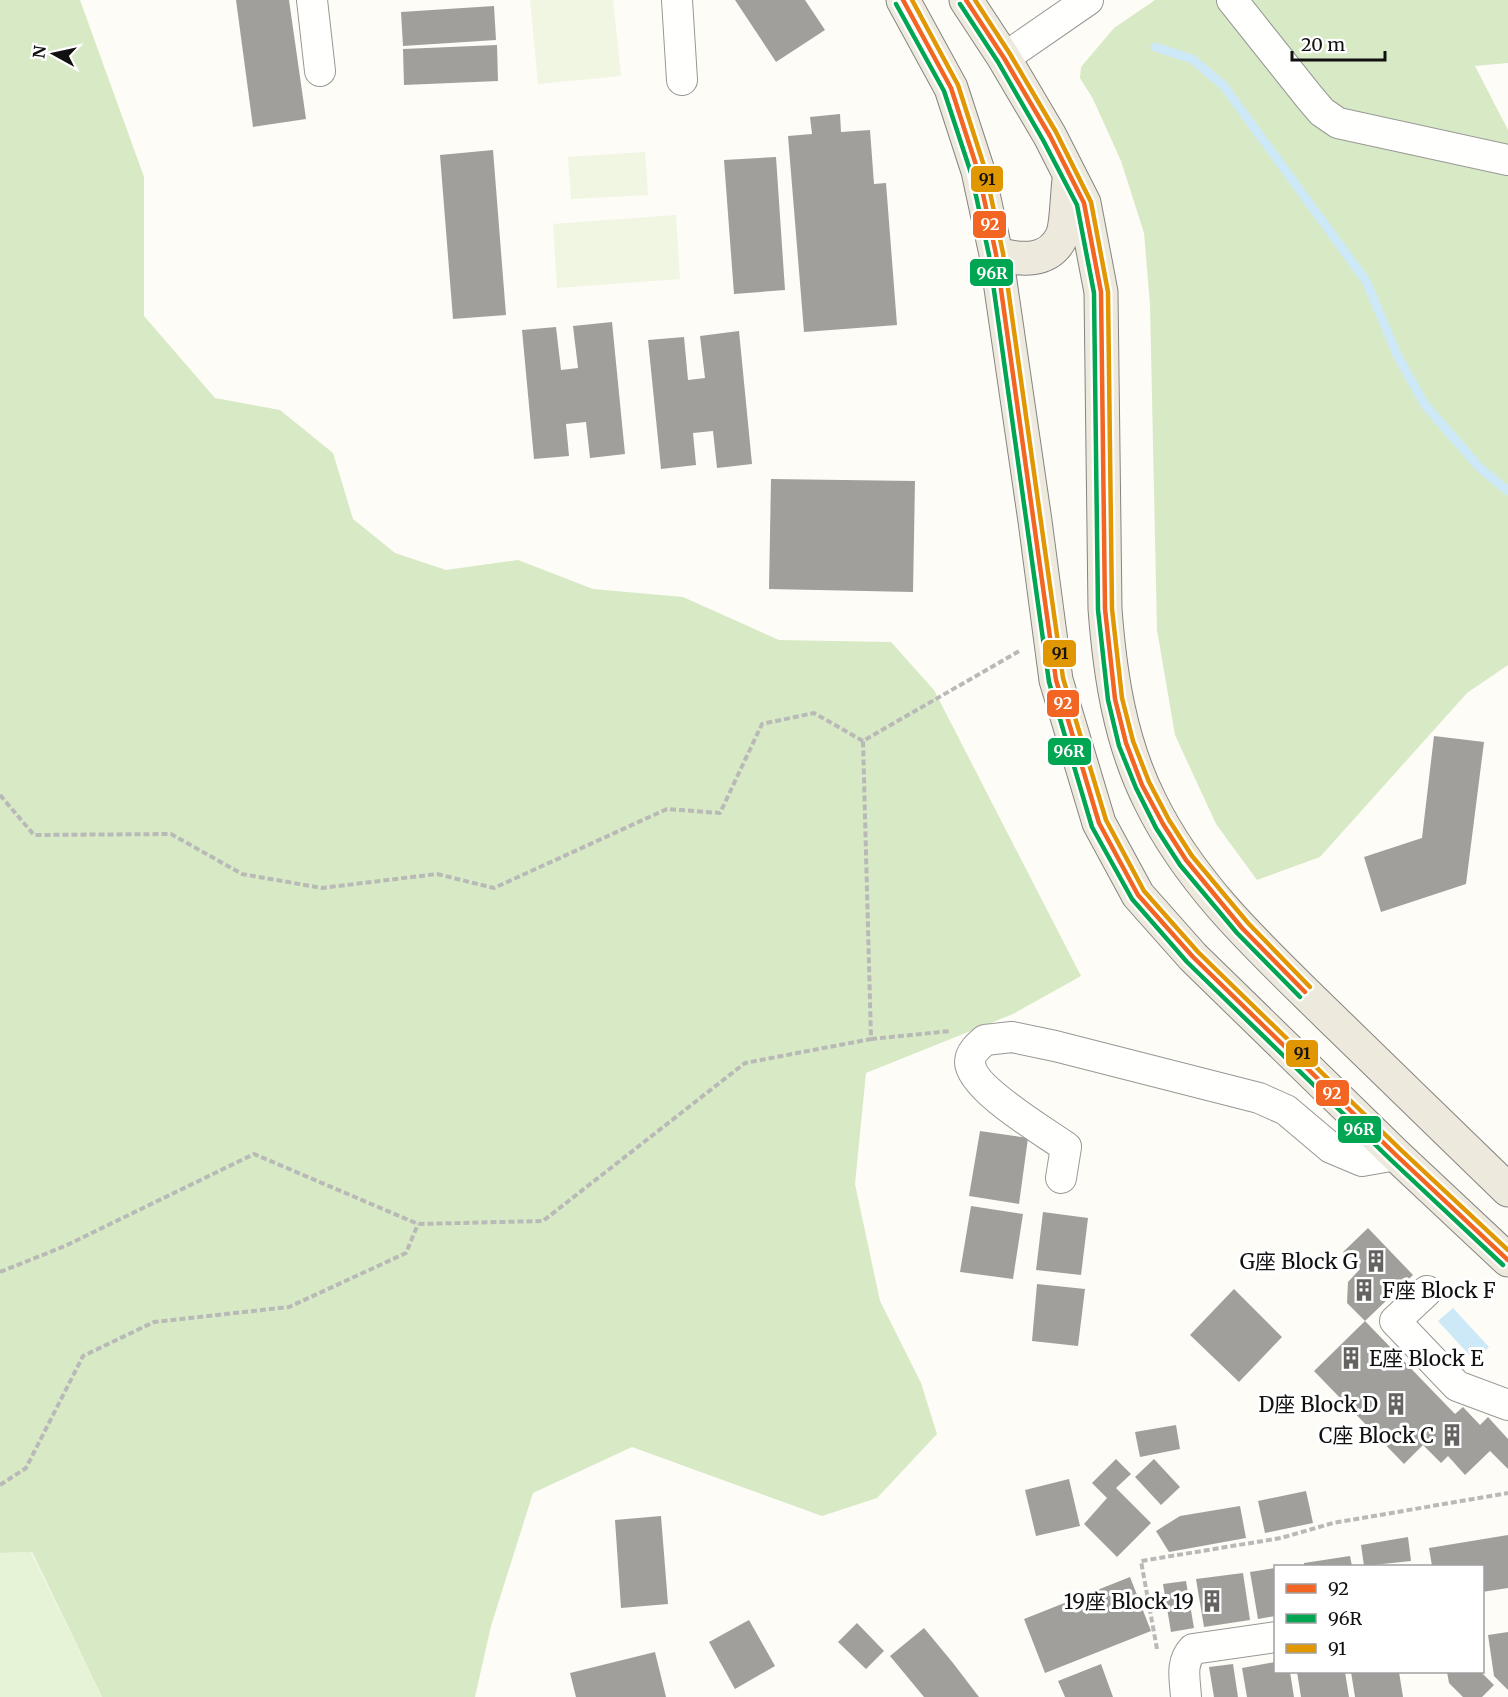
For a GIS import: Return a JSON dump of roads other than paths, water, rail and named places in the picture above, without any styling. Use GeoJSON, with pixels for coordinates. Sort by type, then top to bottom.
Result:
{"type":"FeatureCollection","features":[{"type":"Feature","properties":{"kind":"main road"},"geometry":{"type":"LineString","coordinates":[[903,0],[951,88],[978,171],[996,254],[1056,680],[1099,823],[1138,895],[1193,957],[1396,1155],[1508,1260]]}},
{"type":"Feature","properties":{"kind":"main road"},"geometry":{"type":"LineString","coordinates":[[966,0],[1004,58],[1070,173],[1084,203],[1101,292],[1105,609],[1109,658],[1116,701],[1138,774],[1159,819],[1182,855],[1233,920],[1508,1190]]}},
{"type":"Feature","properties":{"kind":"main road"},"geometry":{"type":"LineString","coordinates":[[996,254],[1020,260],[1049,252],[1062,237],[1070,173]]}},
{"type":"Feature","properties":{"kind":"street"},"geometry":{"type":"LineString","coordinates":[[312,0],[320,71]]}},
{"type":"Feature","properties":{"kind":"street"},"geometry":{"type":"LineString","coordinates":[[676,0],[682,80]]}},
{"type":"Feature","properties":{"kind":"street"},"geometry":{"type":"LineString","coordinates":[[1004,58],[1088,0]]}},
{"type":"Feature","properties":{"kind":"street"},"geometry":{"type":"LineString","coordinates":[[1232,0],[1322,112],[1338,123],[1508,160]]}},
{"type":"Feature","properties":{"kind":"street"},"geometry":{"type":"LineString","coordinates":[[1061,1178],[1066,1147],[1004,1104],[973,1074],[970,1062],[972,1053],[985,1040],[1012,1037],[1055,1046],[1259,1098],[1286,1110],[1331,1148],[1347,1155],[1362,1161],[1396,1155]]}},
{"type":"Feature","properties":{"kind":"street"},"geometry":{"type":"LineString","coordinates":[[1426,1291],[1395,1321],[1457,1386],[1508,1405]]}},
{"type":"Feature","properties":{"kind":"street"},"geometry":{"type":"LineString","coordinates":[[1186,1697],[1184,1667],[1186,1656],[1193,1649],[1274,1637]]}},
{"type":"Feature","properties":{"kind":"water"},"geometry":{"type":"Polygon","coordinates":[[[1453,1308],[1489,1347],[1474,1360],[1438,1321],[1453,1308]]]}},
{"type":"Feature","properties":{"kind":"waterway"},"geometry":{"type":"LineString","coordinates":[[1155,47],[1192,59],[1223,85],[1366,281],[1398,357],[1425,405],[1480,468],[1508,491]]}},
{"type":"Feature","properties":{"kind":"place","name":"G座 Block G"},"geometry":{"type":"Point","coordinates":[1376,1261]}},
{"type":"Feature","properties":{"kind":"place","name":"F座 Block F"},"geometry":{"type":"Point","coordinates":[1364,1290]}},
{"type":"Feature","properties":{"kind":"place","name":"E座 Block E"},"geometry":{"type":"Point","coordinates":[1351,1358]}},
{"type":"Feature","properties":{"kind":"place","name":"D座 Block D"},"geometry":{"type":"Point","coordinates":[1396,1404]}},
{"type":"Feature","properties":{"kind":"place","name":"C座 Block C"},"geometry":{"type":"Point","coordinates":[1452,1435]}},
{"type":"Feature","properties":{"kind":"place","name":"19座 Block 19"},"geometry":{"type":"Point","coordinates":[1212,1601]}}]}
